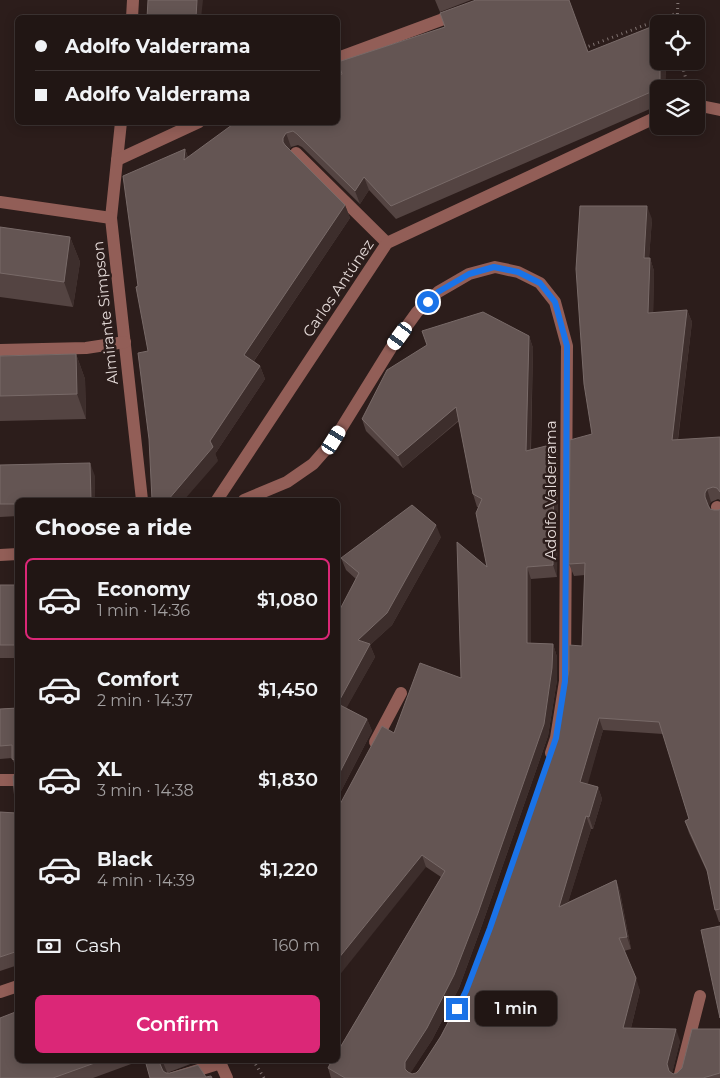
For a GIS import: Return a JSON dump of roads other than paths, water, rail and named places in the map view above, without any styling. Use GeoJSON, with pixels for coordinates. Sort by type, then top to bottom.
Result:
{"type":"FeatureCollection","features":[{"type":"Feature","properties":{"kind":"street"},"geometry":{"type":"LineString","coordinates":[[132,15],[133,0]]}},
{"type":"Feature","properties":{"kind":"street"},"geometry":{"type":"LineString","coordinates":[[340,57],[466,10]]}},
{"type":"Feature","properties":{"kind":"street"},"geometry":{"type":"LineString","coordinates":[[705,107],[720,110]]}},
{"type":"Feature","properties":{"kind":"street","name":"Carlos Antúnez"},"geometry":{"type":"LineString","coordinates":[[218,498],[387,243],[650,120]]}},
{"type":"Feature","properties":{"kind":"street","name":"Almirante Simpson"},"geometry":{"type":"LineString","coordinates":[[121,125],[111,218],[142,498]]}},
{"type":"Feature","properties":{"kind":"street"},"geometry":{"type":"LineString","coordinates":[[117,160],[193,125]]}},
{"type":"Feature","properties":{"kind":"street"},"geometry":{"type":"LineString","coordinates":[[296,153],[387,243]]}},
{"type":"Feature","properties":{"kind":"street"},"geometry":{"type":"LineString","coordinates":[[0,202],[111,218]]}},
{"type":"Feature","properties":{"kind":"street","name":"Adolfo Valderrama"},"geometry":{"type":"LineString","coordinates":[[249,498],[287,482],[313,464],[334,440],[391,348],[417,312],[438,292],[469,274],[494,267],[518,272],[540,283],[555,302],[567,346],[565,681],[556,738],[546,765]]}},
{"type":"Feature","properties":{"kind":"street"},"geometry":{"type":"LineString","coordinates":[[0,350],[86,348],[125,342]]}},
{"type":"Feature","properties":{"kind":"street"},"geometry":{"type":"LineString","coordinates":[[0,555],[15,554]]}},
{"type":"Feature","properties":{"kind":"street"},"geometry":{"type":"LineString","coordinates":[[369,754],[401,694]]}},
{"type":"Feature","properties":{"kind":"street"},"geometry":{"type":"LineString","coordinates":[[0,780],[15,780]]}},
{"type":"Feature","properties":{"kind":"street"},"geometry":{"type":"LineString","coordinates":[[0,992],[15,987]]}},
{"type":"Feature","properties":{"kind":"street"},"geometry":{"type":"LineString","coordinates":[[679,1078],[700,996]]}},
{"type":"Feature","properties":{"kind":"street"},"geometry":{"type":"LineString","coordinates":[[173,1078],[217,1063]]}},
{"type":"Feature","properties":{"kind":"street"},"geometry":{"type":"LineString","coordinates":[[220,1063],[227,1078]]}}]}
